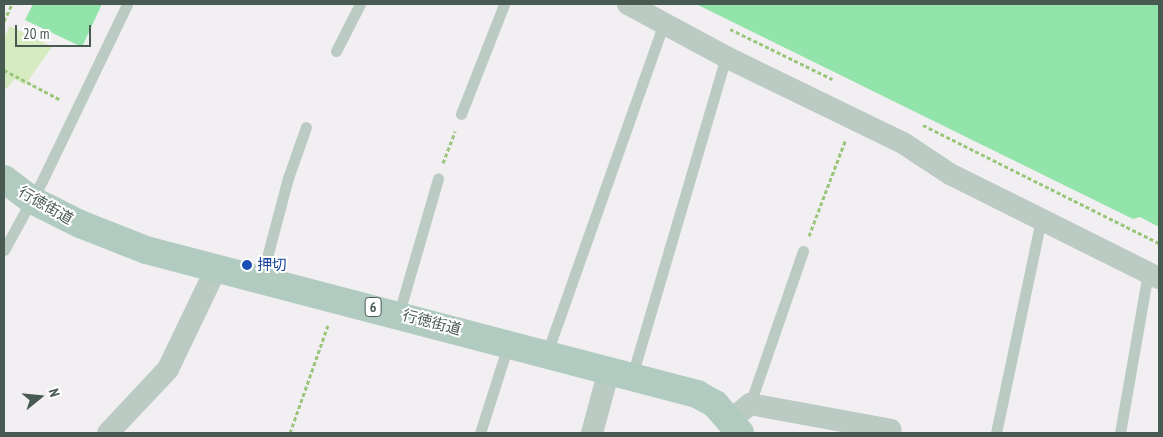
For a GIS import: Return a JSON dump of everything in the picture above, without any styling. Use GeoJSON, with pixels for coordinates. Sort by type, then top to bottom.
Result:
{"type":"FeatureCollection","features":[{"type":"Feature","properties":{"kind":"main road","name":"行徳街道"},"geometry":{"type":"LineString","coordinates":[[4,179],[32,200],[80,224],[146,250],[216,269],[399,313],[697,394],[740,419]]}},
{"type":"Feature","properties":{"kind":"street"},"geometry":{"type":"LineString","coordinates":[[628,4],[726,57],[903,143],[950,174],[1153,275]]}},
{"type":"Feature","properties":{"kind":"street"},"geometry":{"type":"LineString","coordinates":[[108,433],[168,369],[216,269]]}},
{"type":"Feature","properties":{"kind":"street"},"geometry":{"type":"LineString","coordinates":[[592,433],[620,373]]}},
{"type":"Feature","properties":{"kind":"street"},"geometry":{"type":"LineString","coordinates":[[740,419],[890,430]]}},
{"type":"Feature","properties":{"kind":"lane"},"geometry":{"type":"LineString","coordinates":[[4,250],[32,200],[127,4]]}},
{"type":"Feature","properties":{"kind":"lane"},"geometry":{"type":"LineString","coordinates":[[336,51],[360,4]]}},
{"type":"Feature","properties":{"kind":"lane"},"geometry":{"type":"LineString","coordinates":[[461,114],[504,4]]}},
{"type":"Feature","properties":{"kind":"lane"},"geometry":{"type":"LineString","coordinates":[[547,353],[664,23]]}},
{"type":"Feature","properties":{"kind":"lane"},"geometry":{"type":"LineString","coordinates":[[620,373],[726,57]]}},
{"type":"Feature","properties":{"kind":"lane"},"geometry":{"type":"LineString","coordinates":[[261,280],[288,178],[306,127]]}},
{"type":"Feature","properties":{"kind":"lane"},"geometry":{"type":"LineString","coordinates":[[399,313],[438,180]]}},
{"type":"Feature","properties":{"kind":"lane"},"geometry":{"type":"LineString","coordinates":[[996,433],[1041,220]]}},
{"type":"Feature","properties":{"kind":"lane"},"geometry":{"type":"LineString","coordinates":[[740,419],[803,251]]}},
{"type":"Feature","properties":{"kind":"lane"},"geometry":{"type":"LineString","coordinates":[[1120,433],[1153,275]]}},
{"type":"Feature","properties":{"kind":"lane"},"geometry":{"type":"LineString","coordinates":[[480,433],[509,344]]}},
{"type":"Feature","properties":{"kind":"path"},"geometry":{"type":"LineString","coordinates":[[4,21],[12,4]]}},
{"type":"Feature","properties":{"kind":"path"},"geometry":{"type":"LineString","coordinates":[[4,70],[77,109]]}},
{"type":"Feature","properties":{"kind":"path"},"geometry":{"type":"LineString","coordinates":[[438,180],[461,114]]}},
{"type":"Feature","properties":{"kind":"path"},"geometry":{"type":"LineString","coordinates":[[803,251],[853,119]]}},
{"type":"Feature","properties":{"kind":"path"},"geometry":{"type":"LineString","coordinates":[[290,433],[338,298]]}},
{"type":"Feature","properties":{"kind":"shaded area"},"geometry":{"type":"Polygon","coordinates":[[[33,4],[102,4],[82,47],[25,20],[33,4]]]}},
{"type":"Feature","properties":{"kind":"shaded area"},"geometry":{"type":"Polygon","coordinates":[[[696,4],[1159,4],[1159,227],[1140,217],[1133,219],[696,4]]]}},
{"type":"Feature","properties":{"kind":"shaded area"},"geometry":{"type":"Polygon","coordinates":[[[10,26],[52,47],[25,85],[15,79],[4,91],[4,37],[10,26]]]}},
{"type":"Feature","properties":{"kind":"place","name":"押切"},"geometry":{"type":"Point","coordinates":[247,265]}}]}
